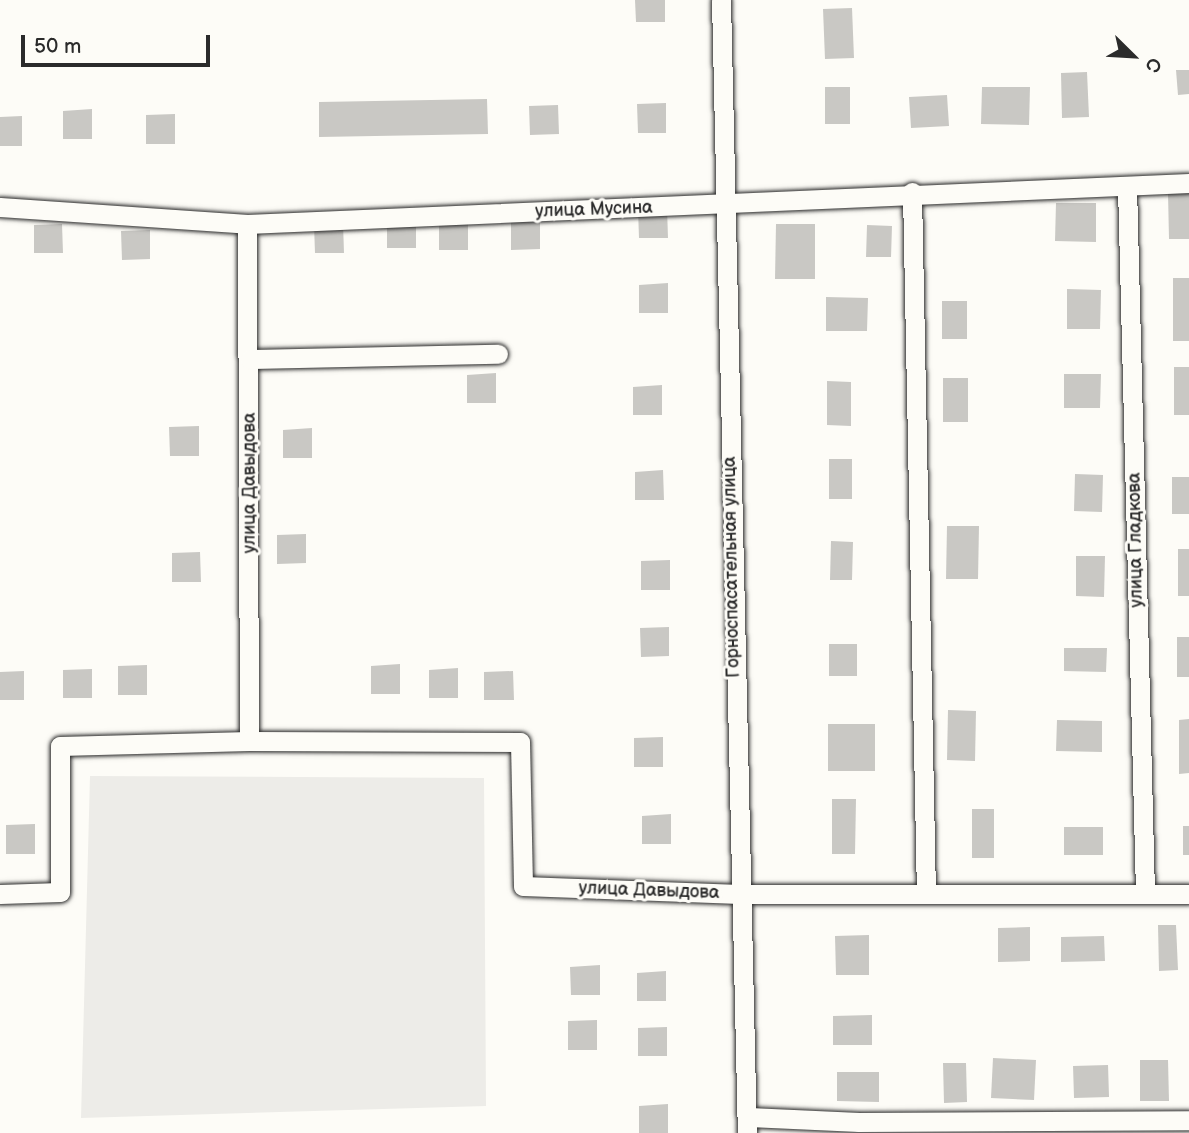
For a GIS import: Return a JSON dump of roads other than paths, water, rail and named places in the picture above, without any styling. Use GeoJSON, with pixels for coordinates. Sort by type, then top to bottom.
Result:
{"type":"FeatureCollection","features":[{"type":"Feature","properties":{"kind":"street","name":"Горноспасательная улица"},"geometry":{"type":"LineString","coordinates":[[721,0],[722,205],[748,1125]]}},
{"type":"Feature","properties":{"kind":"street","name":"улица Мусина"},"geometry":{"type":"LineString","coordinates":[[0,208],[247,224],[722,205],[912,192],[1189,183]]}},
{"type":"Feature","properties":{"kind":"street","name":"улица Гладкова"},"geometry":{"type":"LineString","coordinates":[[1127,186],[1144,894]]}},
{"type":"Feature","properties":{"kind":"street"},"geometry":{"type":"LineString","coordinates":[[912,192],[926,894]]}},
{"type":"Feature","properties":{"kind":"street","name":"улица Давыдова"},"geometry":{"type":"LineString","coordinates":[[247,224],[250,359],[249,741]]}},
{"type":"Feature","properties":{"kind":"street"},"geometry":{"type":"LineString","coordinates":[[250,359],[498,354]]}},
{"type":"Feature","properties":{"kind":"street","name":"улица Давыдова"},"geometry":{"type":"LineString","coordinates":[[0,894],[61,892],[60,746],[249,741],[520,743],[523,886],[740,894],[1189,894]]}},
{"type":"Feature","properties":{"kind":"street"},"geometry":{"type":"LineString","coordinates":[[748,1125],[1189,1119]]}}]}
